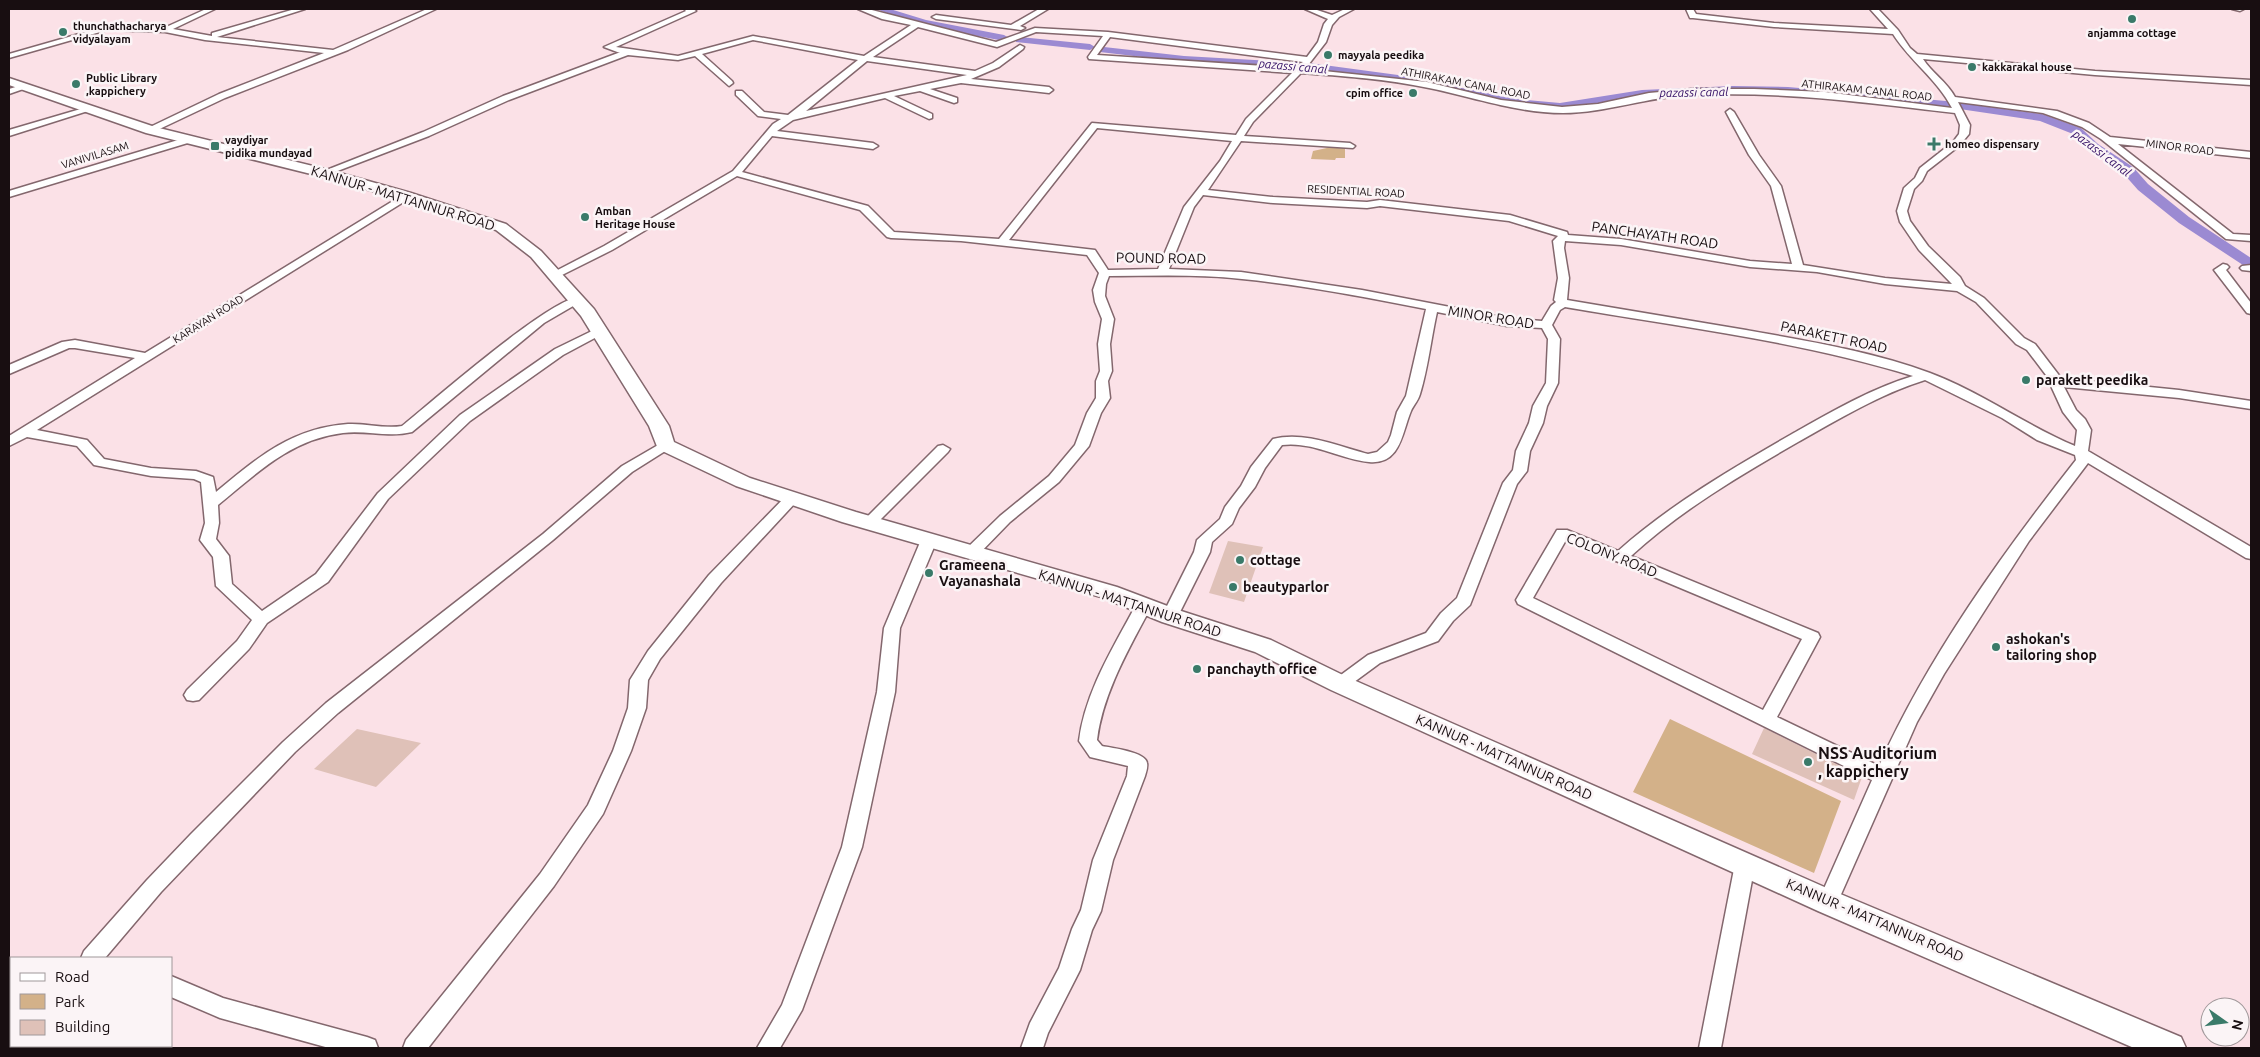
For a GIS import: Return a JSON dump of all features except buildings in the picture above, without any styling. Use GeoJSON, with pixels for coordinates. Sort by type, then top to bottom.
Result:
{"type":"FeatureCollection","features":[{"type":"Feature","properties":{"kind":"main road","name":"KANNUR - MATTANNUR ROAD"},"geometry":{"type":"LineString","coordinates":[[14,87],[152,130],[324,173],[406,196],[501,227],[536,254],[576,300],[600,332],[660,426],[665,445],[743,482],[869,523],[1144,605],[1170,616],[1263,646],[1340,684],[2143,1042],[2170,1048]]}},
{"type":"Feature","properties":{"kind":"street"},"geometry":{"type":"LineString","coordinates":[[166,30],[211,9]]}},
{"type":"Feature","properties":{"kind":"street"},"geometry":{"type":"LineString","coordinates":[[205,38],[302,9]]}},
{"type":"Feature","properties":{"kind":"street"},"geometry":{"type":"LineString","coordinates":[[152,130],[222,96],[333,52],[432,9]]}},
{"type":"Feature","properties":{"kind":"street"},"geometry":{"type":"LineString","coordinates":[[687,9],[692,11],[608,47],[627,52],[678,58],[753,38],[840,55],[976,74]]}},
{"type":"Feature","properties":{"kind":"street"},"geometry":{"type":"LineString","coordinates":[[862,9],[885,17],[917,23],[997,45],[1035,30]]}},
{"type":"Feature","properties":{"kind":"street"},"geometry":{"type":"LineString","coordinates":[[1012,27],[1044,9]]}},
{"type":"Feature","properties":{"kind":"street"},"geometry":{"type":"LineString","coordinates":[[1308,9],[1332,18]]}},
{"type":"Feature","properties":{"kind":"street"},"geometry":{"type":"LineString","coordinates":[[1162,272],[1189,207],[1240,139],[1249,121],[1308,61],[1322,42],[1332,18],[1351,9]]}},
{"type":"Feature","properties":{"kind":"street"},"geometry":{"type":"LineString","coordinates":[[1690,9],[1693,16],[1774,25],[1895,32]]}},
{"type":"Feature","properties":{"kind":"street"},"geometry":{"type":"LineString","coordinates":[[1828,902],[1908,721],[1938,670],[2024,538],[2083,460],[2081,453],[2084,430],[2080,422],[2070,412],[2057,382],[2031,348],[2020,341],[1980,300],[1960,288],[1956,279],[1923,248],[1905,222],[1902,211],[1904,199],[1911,184],[1919,179],[1923,170],[1953,147],[1964,134],[1965,125],[1947,90],[1927,71],[1916,56],[1907,50],[1895,32],[1874,9]]}},
{"type":"Feature","properties":{"kind":"street"},"geometry":{"type":"LineString","coordinates":[[554,275],[608,248],[736,173],[776,126],[801,111],[852,68],[917,23],[949,12]]}},
{"type":"Feature","properties":{"kind":"street"},"geometry":{"type":"LineString","coordinates":[[936,17],[1035,30],[1108,34],[1308,61]]}},
{"type":"Feature","properties":{"kind":"street"},"geometry":{"type":"LineString","coordinates":[[9,56],[107,28],[166,30],[205,38],[333,52]]}},
{"type":"Feature","properties":{"kind":"street","name":"ATHIRAKAM CANAL ROAD"},"geometry":{"type":"LineString","coordinates":[[1108,34],[1092,57],[1298,70],[1427,85],[1501,103],[1562,110],[1598,106],[1649,96],[1693,92],[1754,92],[1825,95],[2057,113],[2110,140]]}},
{"type":"Feature","properties":{"kind":"street"},"geometry":{"type":"LineString","coordinates":[[739,93],[761,114],[789,118],[918,88],[963,80],[996,65],[1020,47]]}},
{"type":"Feature","properties":{"kind":"street"},"geometry":{"type":"LineString","coordinates":[[324,173],[426,134],[506,98],[580,72],[627,52]]}},
{"type":"Feature","properties":{"kind":"street"},"geometry":{"type":"LineString","coordinates":[[696,53],[729,83]]}},
{"type":"Feature","properties":{"kind":"street"},"geometry":{"type":"LineString","coordinates":[[1916,56],[2095,73],[2251,82]]}},
{"type":"Feature","properties":{"kind":"street"},"geometry":{"type":"LineString","coordinates":[[963,80],[1049,90]]}},
{"type":"Feature","properties":{"kind":"street"},"geometry":{"type":"LineString","coordinates":[[918,88],[954,100]]}},
{"type":"Feature","properties":{"kind":"street"},"geometry":{"type":"LineString","coordinates":[[886,95],[929,116]]}},
{"type":"Feature","properties":{"kind":"street"},"geometry":{"type":"LineString","coordinates":[[9,133],[87,110]]}},
{"type":"Feature","properties":{"kind":"street"},"geometry":{"type":"LineString","coordinates":[[1730,112],[1754,155],[1776,186],[1798,267]]}},
{"type":"Feature","properties":{"kind":"street"},"geometry":{"type":"LineString","coordinates":[[1002,242],[1095,126],[1240,139],[1350,146]]}},
{"type":"Feature","properties":{"kind":"street"},"geometry":{"type":"LineString","coordinates":[[771,133],[873,146]]}},
{"type":"Feature","properties":{"kind":"street","name":"VANIVILASAM"},"geometry":{"type":"LineString","coordinates":[[9,194],[188,140]]}},
{"type":"Feature","properties":{"kind":"street"},"geometry":{"type":"LineString","coordinates":[[2110,140],[2120,152],[2230,237],[2251,238]]}},
{"type":"Feature","properties":{"kind":"street","name":"MINOR ROAD"},"geometry":{"type":"LineString","coordinates":[[2110,140],[2251,155]]}},
{"type":"Feature","properties":{"kind":"street"},"geometry":{"type":"LineString","coordinates":[[736,173],[864,208],[891,235],[961,238],[1091,252],[1097,264],[1105,273]]}},
{"type":"Feature","properties":{"kind":"street","name":"RESIDENTIAL ROAD"},"geometry":{"type":"LineString","coordinates":[[1201,192],[1281,200],[1367,204],[1388,203],[1510,218],[1563,234],[1564,238]]}},
{"type":"Feature","properties":{"kind":"street","name":"KARAYAN ROAD"},"geometry":{"type":"LineString","coordinates":[[9,442],[406,196]]}},
{"type":"Feature","properties":{"kind":"street"},"geometry":{"type":"LineString","coordinates":[[1340,684],[1374,659],[1432,637],[1446,617],[1464,601],[1510,483],[1520,471],[1523,452],[1536,423],[1540,406],[1552,383],[1554,339],[1546,325],[1555,308],[1563,303],[1560,300],[1564,291],[1558,240],[1564,238]]}},
{"type":"Feature","properties":{"kind":"street","name":"PANCHAYATH ROAD"},"geometry":{"type":"LineString","coordinates":[[1564,238],[1612,241],[1750,264],[1798,267],[1913,285],[1960,288]]}},
{"type":"Feature","properties":{"kind":"street"},"geometry":{"type":"LineString","coordinates":[[2223,266],[2220,270],[2251,311]]}},
{"type":"Feature","properties":{"kind":"street","name":"POUND ROAD"},"geometry":{"type":"LineString","coordinates":[[971,553],[1005,519],[1054,479],[1082,446],[1094,413],[1103,398],[1102,382],[1106,371],[1104,344],[1108,319],[1101,309],[1099,283],[1105,273],[1162,272],[1240,275],[1362,293],[1432,307]]}},
{"type":"Feature","properties":{"kind":"street"},"geometry":{"type":"LineString","coordinates":[[211,503],[287,445],[330,431],[349,428],[369,427],[389,431],[407,429],[540,320],[576,300]]}},
{"type":"Feature","properties":{"kind":"street","name":"PARAKETT ROAD"},"geometry":{"type":"LineString","coordinates":[[1563,303],[1787,341],[1871,359],[1926,376],[2007,416],[2042,437],[2081,453],[2251,554]]}},
{"type":"Feature","properties":{"kind":"street","name":"MINOR ROAD"},"geometry":{"type":"LineString","coordinates":[[1170,616],[1202,552],[1205,540],[1227,521],[1232,507],[1248,487],[1258,466],[1278,442],[1290,440],[1304,442],[1368,458],[1382,455],[1394,444],[1400,432],[1404,412],[1416,386],[1432,307],[1507,322],[1546,325]]}},
{"type":"Feature","properties":{"kind":"street"},"geometry":{"type":"LineString","coordinates":[[192,695],[243,645],[261,619],[322,578],[383,496],[465,418],[559,352],[600,332]]}},
{"type":"Feature","properties":{"kind":"street"},"geometry":{"type":"LineString","coordinates":[[9,370],[66,345],[75,344],[148,357]]}},
{"type":"Feature","properties":{"kind":"street"},"geometry":{"type":"LineString","coordinates":[[1619,558],[1641,537],[1754,461],[1862,402],[1911,380],[1926,376]]}},
{"type":"Feature","properties":{"kind":"street"},"geometry":{"type":"LineString","coordinates":[[2057,382],[2179,394],[2251,405]]}},
{"type":"Feature","properties":{"kind":"street"},"geometry":{"type":"LineString","coordinates":[[25,432],[82,443],[99,462],[151,472],[196,475],[208,480],[212,523],[208,540],[221,556],[224,586],[261,619]]}},
{"type":"Feature","properties":{"kind":"street"},"geometry":{"type":"LineString","coordinates":[[99,956],[154,886],[238,798],[332,708],[548,537],[627,468],[665,445]]}},
{"type":"Feature","properties":{"kind":"street"},"geometry":{"type":"LineString","coordinates":[[869,523],[943,449]]}},
{"type":"Feature","properties":{"kind":"street"},"geometry":{"type":"LineString","coordinates":[[414,1048],[547,880],[596,809],[622,751],[637,708],[639,680],[654,655],[715,579],[792,498]]}},
{"type":"Feature","properties":{"kind":"street","name":"COLONY ROAD"},"geometry":{"type":"LineString","coordinates":[[1767,720],[1812,637],[1562,533],[1524,600],[1767,720],[1883,777]]}},
{"type":"Feature","properties":{"kind":"street"},"geometry":{"type":"LineString","coordinates":[[768,1048],[791,1010],[852,846],[886,692],[892,628],[929,540]]}},
{"type":"Feature","properties":{"kind":"street"},"geometry":{"type":"LineString","coordinates":[[1032,1048],[1038,1030],[1068,970],[1082,929],[1091,911],[1103,860],[1136,776],[1138,763],[1130,759],[1096,752],[1088,741],[1090,725],[1109,672],[1144,605]]}},
{"type":"Feature","properties":{"kind":"street"},"geometry":{"type":"LineString","coordinates":[[1710,1048],[1745,864]]}},
{"type":"Feature","properties":{"kind":"street"},"geometry":{"type":"LineString","coordinates":[[172,986],[220,1008],[367,1048]]}},
{"type":"Feature","properties":{"kind":"green space"},"geometry":{"type":"Polygon","coordinates":[[[1336,146],[1345,148],[1345,158],[1336,158],[1335,160],[1311,159],[1313,151],[1336,146]]]}},
{"type":"Feature","properties":{"kind":"green space"},"geometry":{"type":"Polygon","coordinates":[[[1670,719],[1841,801],[1814,873],[1633,792],[1670,719]]]}},
{"type":"Feature","properties":{"kind":"waterway","name":"pazassi canal"},"geometry":{"type":"LineString","coordinates":[[881,9],[924,23],[1004,38]]}},
{"type":"Feature","properties":{"kind":"waterway","name":"pazassi canal"},"geometry":{"type":"LineString","coordinates":[[1020,40],[1090,47]]}},
{"type":"Feature","properties":{"kind":"waterway","name":"pazassi canal"},"geometry":{"type":"LineString","coordinates":[[1104,50],[1184,59],[1309,66],[1398,78],[1516,102],[1560,107],[1642,93],[1733,89],[1788,90],[1946,104],[2042,118],[2077,131],[2094,147],[2128,170],[2143,187],[2184,220],[2251,264]]}},
{"type":"Feature","properties":{"kind":"place","name":"anjamma cottage"},"geometry":{"type":"Point","coordinates":[2132,19]}},
{"type":"Feature","properties":{"kind":"place","name":"thunchathacharya vidyalayam"},"geometry":{"type":"Point","coordinates":[63,32]}},
{"type":"Feature","properties":{"kind":"place","name":"mayyala peedika"},"geometry":{"type":"Point","coordinates":[1328,55]}},
{"type":"Feature","properties":{"kind":"place","name":"kakkarakal house"},"geometry":{"type":"Point","coordinates":[1972,67]}},
{"type":"Feature","properties":{"kind":"place","name":"Public Library ,kappichery"},"geometry":{"type":"Point","coordinates":[76,84]}},
{"type":"Feature","properties":{"kind":"place","name":"cpim office"},"geometry":{"type":"Point","coordinates":[1413,93]}},
{"type":"Feature","properties":{"kind":"place","name":"homeo dispensary"},"geometry":{"type":"Point","coordinates":[1934,144]}},
{"type":"Feature","properties":{"kind":"place","name":"vaydiyar pidika mundayad"},"geometry":{"type":"Point","coordinates":[215,146]}},
{"type":"Feature","properties":{"kind":"place","name":"Amban Heritage House"},"geometry":{"type":"Point","coordinates":[585,217]}},
{"type":"Feature","properties":{"kind":"place","name":"parakett peedika"},"geometry":{"type":"Point","coordinates":[2026,380]}},
{"type":"Feature","properties":{"kind":"place","name":"cottage"},"geometry":{"type":"Point","coordinates":[1240,560]}},
{"type":"Feature","properties":{"kind":"place","name":"Grameena Vayanashala"},"geometry":{"type":"Point","coordinates":[929,573]}},
{"type":"Feature","properties":{"kind":"place","name":"beautyparlor"},"geometry":{"type":"Point","coordinates":[1233,587]}},
{"type":"Feature","properties":{"kind":"place","name":"ashokan's tailoring shop"},"geometry":{"type":"Point","coordinates":[1996,647]}},
{"type":"Feature","properties":{"kind":"place","name":"panchayth office"},"geometry":{"type":"Point","coordinates":[1197,669]}},
{"type":"Feature","properties":{"kind":"place","name":"NSS Auditorium , kappichery"},"geometry":{"type":"Point","coordinates":[1808,762]}}]}
